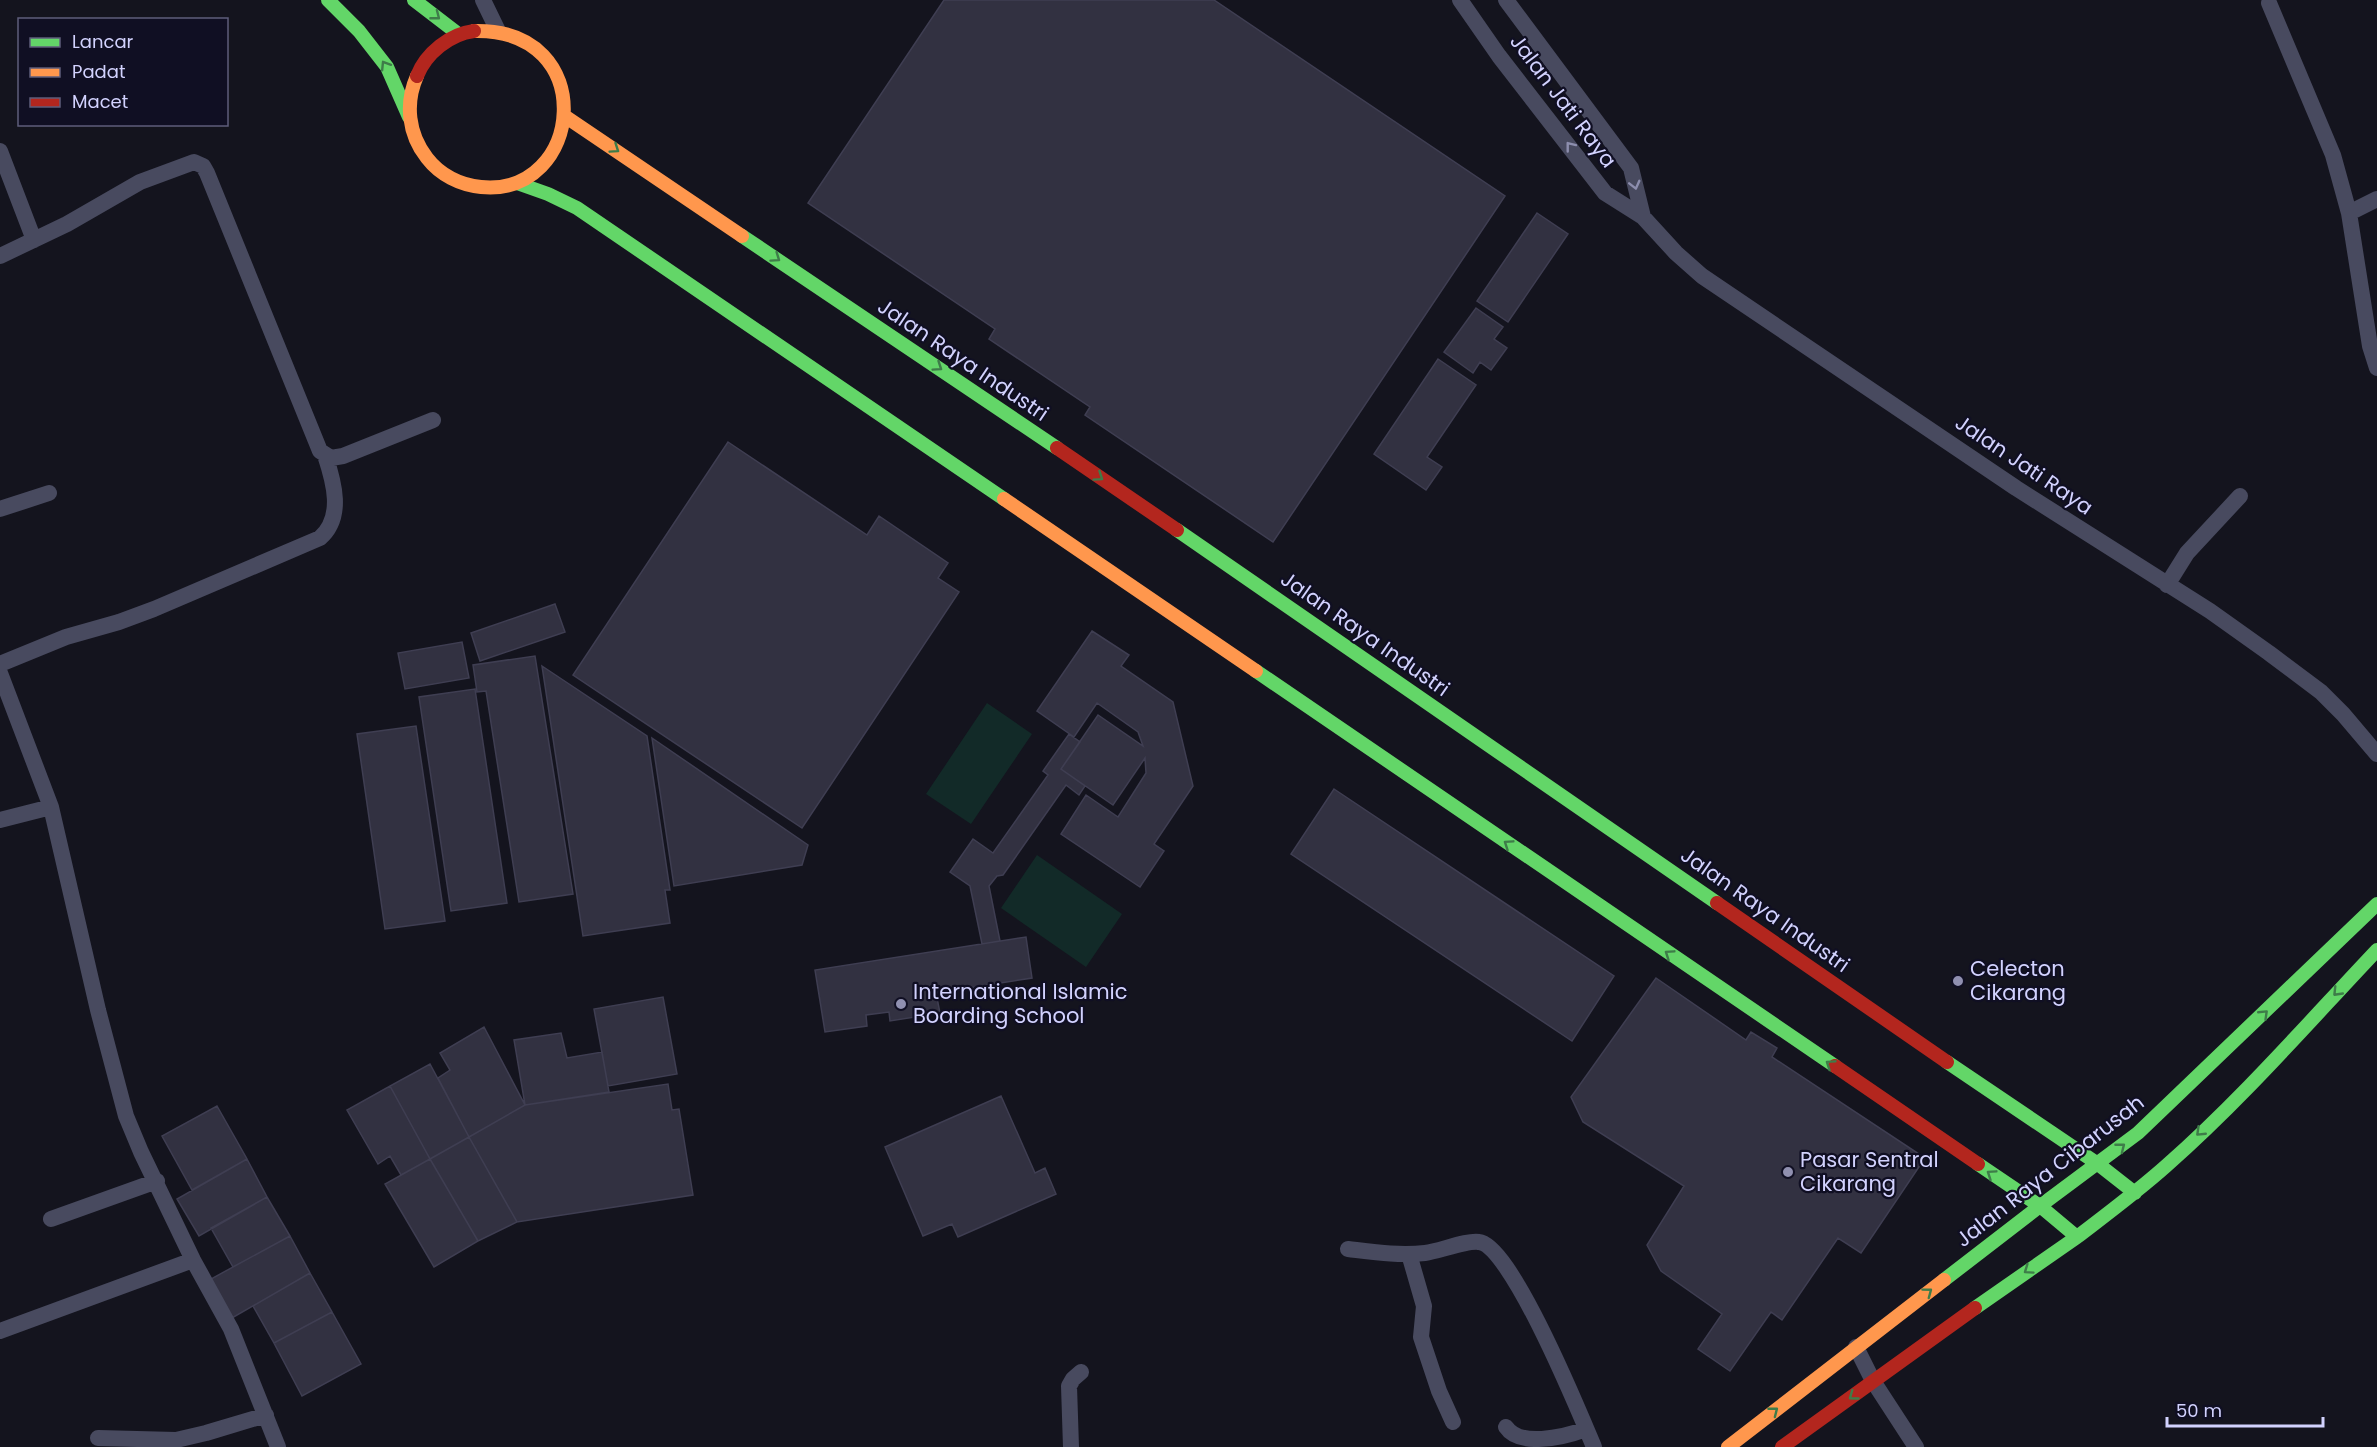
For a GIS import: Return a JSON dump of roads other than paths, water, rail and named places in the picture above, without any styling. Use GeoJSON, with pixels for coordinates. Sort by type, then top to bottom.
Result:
{"type":"FeatureCollection","features":[{"type":"Feature","properties":{"kind":"main road"},"geometry":{"type":"LineString","coordinates":[[328,0],[359,30],[387,67],[409,118],[416,141],[429,162],[447,177],[470,186],[494,188],[517,183],[541,167],[558,144],[566,117],[564,93],[556,70],[541,51],[521,38],[498,31],[457,33],[432,53],[418,72],[410,94],[409,118]]}},
{"type":"Feature","properties":{"kind":"main road"},"geometry":{"type":"LineString","coordinates":[[414,0],[457,33]]}},
{"type":"Feature","properties":{"kind":"main road","name":"Jalan Raya Industri"},"geometry":{"type":"LineString","coordinates":[[566,117],[1119,490],[1968,1077],[2098,1164],[2135,1193]]}},
{"type":"Feature","properties":{"kind":"main road"},"geometry":{"type":"LineString","coordinates":[[517,183],[548,194],[586,214],[2040,1206],[2076,1237]]}},
{"type":"Feature","properties":{"kind":"main road","name":"Jalan Raya Cibarusah"},"geometry":{"type":"LineString","coordinates":[[1728,1447],[2138,1133],[2377,904]]}},
{"type":"Feature","properties":{"kind":"main road"},"geometry":{"type":"LineString","coordinates":[[1782,1447],[2135,1193],[2246,1087],[2377,950]]}},
{"type":"Feature","properties":{"kind":"street"},"geometry":{"type":"LineString","coordinates":[[483,0],[498,31]]}},
{"type":"Feature","properties":{"kind":"street","name":"Jalan Jati Raya"},"geometry":{"type":"LineString","coordinates":[[1506,0],[1631,168],[1643,217]]}},
{"type":"Feature","properties":{"kind":"street","name":"Jalan Jati Raya"},"geometry":{"type":"LineString","coordinates":[[1468,3],[1499,56],[1605,193],[1643,217],[1676,253],[1702,276],[2016,488],[2236,629],[2321,692],[2377,754]]}},
{"type":"Feature","properties":{"kind":"street"},"geometry":{"type":"LineString","coordinates":[[2270,3],[2333,155],[2349,213],[2370,346],[2377,368]]}},
{"type":"Feature","properties":{"kind":"street"},"geometry":{"type":"LineString","coordinates":[[0,151],[34,240]]}},
{"type":"Feature","properties":{"kind":"street"},"geometry":{"type":"LineString","coordinates":[[0,256],[87,213],[140,182],[194,162],[202,166],[207,173],[320,451],[331,458],[343,456],[433,420]]}},
{"type":"Feature","properties":{"kind":"street"},"geometry":{"type":"LineString","coordinates":[[2349,213],[2377,199]]}},
{"type":"Feature","properties":{"kind":"street"},"geometry":{"type":"LineString","coordinates":[[0,664],[66,637],[154,609],[320,538],[327,531],[336,500],[334,483],[325,455]]}},
{"type":"Feature","properties":{"kind":"street"},"geometry":{"type":"LineString","coordinates":[[0,509],[49,493]]}},
{"type":"Feature","properties":{"kind":"street"},"geometry":{"type":"LineString","coordinates":[[2167,585],[2187,553],[2240,496]]}},
{"type":"Feature","properties":{"kind":"street"},"geometry":{"type":"LineString","coordinates":[[0,674],[51,807],[121,1097],[141,1152],[157,1181],[193,1260],[231,1329],[278,1447]]}},
{"type":"Feature","properties":{"kind":"street"},"geometry":{"type":"LineString","coordinates":[[0,820],[51,807]]}},
{"type":"Feature","properties":{"kind":"street"},"geometry":{"type":"LineString","coordinates":[[51,1219],[157,1181]]}},
{"type":"Feature","properties":{"kind":"street"},"geometry":{"type":"LineString","coordinates":[[1348,1249],[1384,1254],[1409,1254],[1425,1253],[1478,1241],[1488,1245],[1508,1268],[1544,1336],[1594,1447]]}},
{"type":"Feature","properties":{"kind":"street"},"geometry":{"type":"LineString","coordinates":[[1409,1254],[1424,1306],[1421,1336],[1439,1391],[1453,1422]]}},
{"type":"Feature","properties":{"kind":"street"},"geometry":{"type":"LineString","coordinates":[[0,1332],[193,1260]]}},
{"type":"Feature","properties":{"kind":"street"},"geometry":{"type":"LineString","coordinates":[[1856,1347],[1873,1381],[1916,1447]]}},
{"type":"Feature","properties":{"kind":"street"},"geometry":{"type":"LineString","coordinates":[[1071,1447],[1069,1386],[1072,1379],[1081,1372]]}},
{"type":"Feature","properties":{"kind":"street"},"geometry":{"type":"LineString","coordinates":[[98,1438],[176,1440],[266,1415]]}},
{"type":"Feature","properties":{"kind":"street"},"geometry":{"type":"LineString","coordinates":[[1506,1427],[1510,1438],[1525,1447],[1545,1445],[1586,1429]]}},
{"type":"Feature","properties":{"kind":"place","name":"Celecton Cikarang"},"geometry":{"type":"Point","coordinates":[1958,981]}},
{"type":"Feature","properties":{"kind":"place","name":"International Islamic Boarding School"},"geometry":{"type":"Point","coordinates":[901,1004]}},
{"type":"Feature","properties":{"kind":"place","name":"Pasar Sentral Cikarang"},"geometry":{"type":"Point","coordinates":[1788,1172]}}]}
